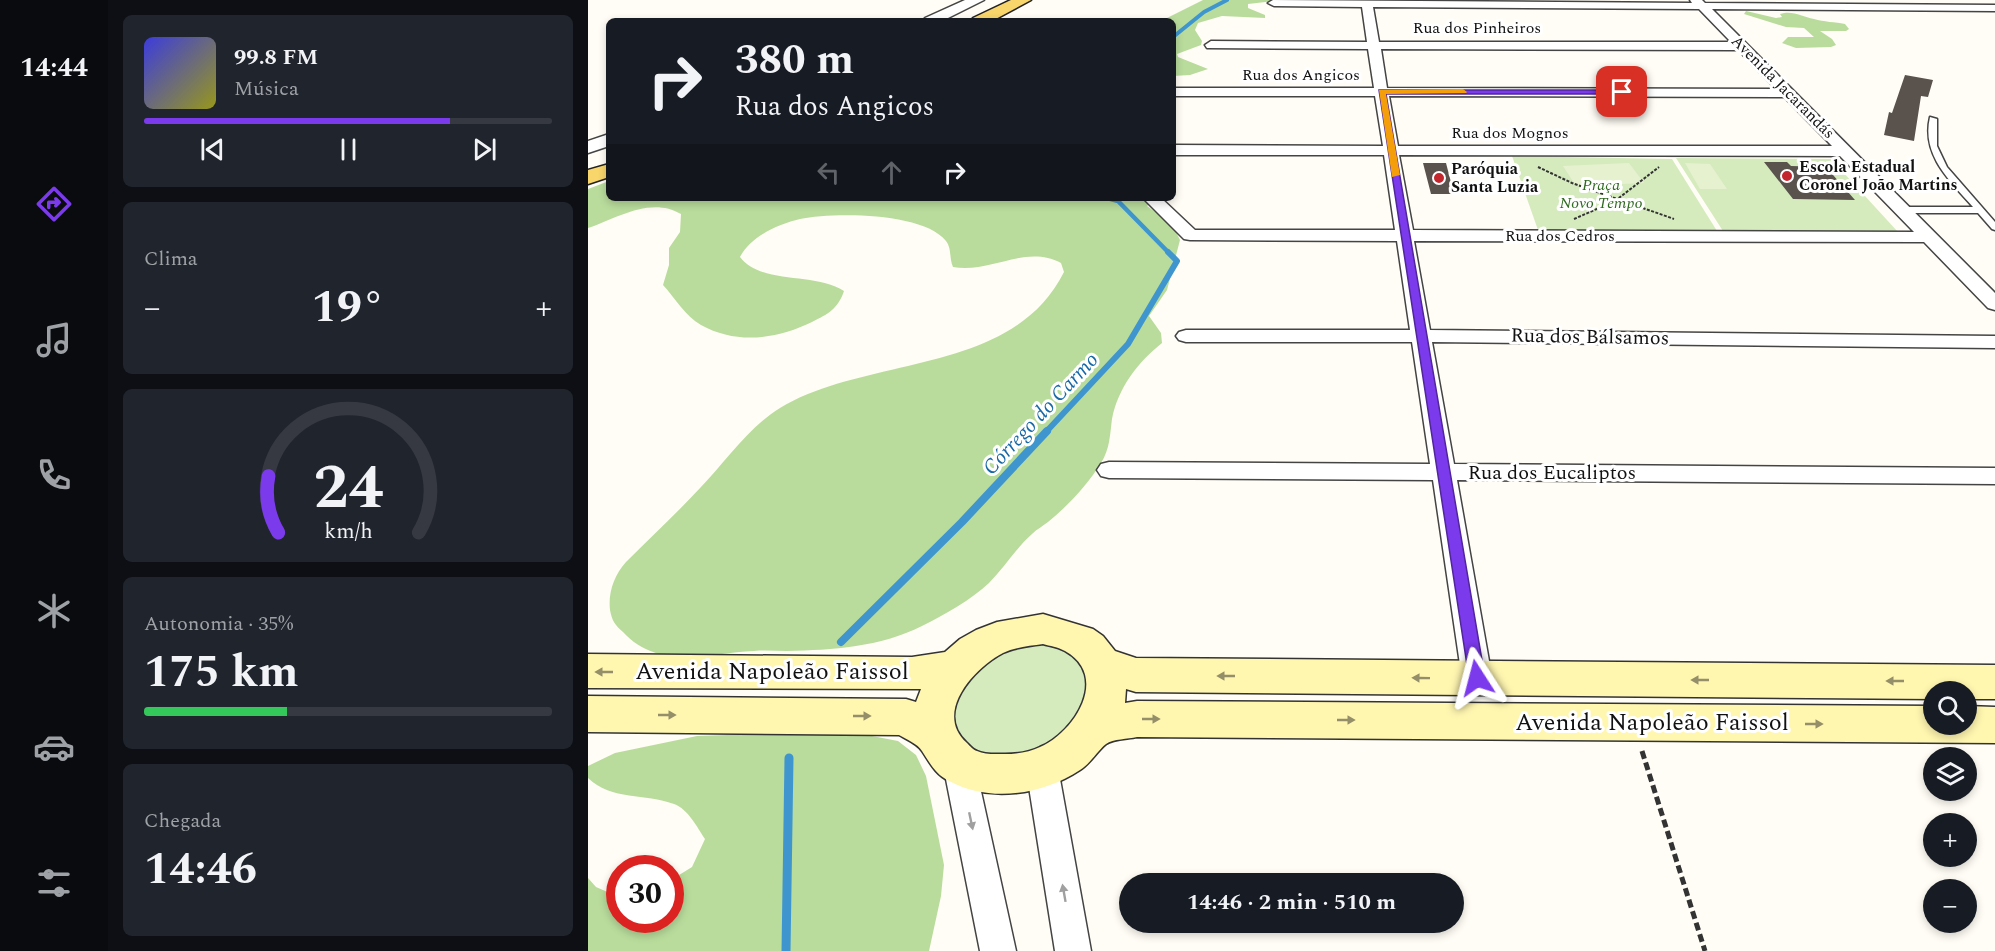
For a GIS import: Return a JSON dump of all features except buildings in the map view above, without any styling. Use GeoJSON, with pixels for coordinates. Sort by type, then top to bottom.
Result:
{"type":"FeatureCollection","features":[{"type":"Feature","properties":{"kind":"main road"},"geometry":{"type":"LineString","coordinates":[[985,18],[1023,0]]}},
{"type":"Feature","properties":{"kind":"main road"},"geometry":{"type":"LineString","coordinates":[[588,170],[606,165]]}},
{"type":"Feature","properties":{"kind":"main road"},"geometry":{"type":"LineString","coordinates":[[588,177],[606,171]]}},
{"type":"Feature","properties":{"kind":"main road","name":"Avenida Napoleão Faissol"},"geometry":{"type":"LineString","coordinates":[[588,714],[906,717],[948,750],[983,774],[1012,775],[1042,768],[1070,753],[1093,728],[1104,709],[1107,685],[1102,664],[1089,646],[1068,634],[1043,629],[1016,632],[989,641],[965,657],[947,677],[935,701],[934,725],[948,750]]}},
{"type":"Feature","properties":{"kind":"main road","name":"Avenida Napoleão Faissol"},"geometry":{"type":"LineString","coordinates":[[1102,664],[1136,675],[1995,682]]}},
{"type":"Feature","properties":{"kind":"main road","name":"Avenida Napoleão Faissol"},"geometry":{"type":"LineString","coordinates":[[588,671],[912,674],[956,667]]}},
{"type":"Feature","properties":{"kind":"main road","name":"Avenida Napoleão Faissol"},"geometry":{"type":"LineString","coordinates":[[1093,728],[1137,719],[1995,726]]}},
{"type":"Feature","properties":{"kind":"street"},"geometry":{"type":"LineString","coordinates":[[937,18],[977,0]]}},
{"type":"Feature","properties":{"kind":"street"},"geometry":{"type":"LineString","coordinates":[[1941,0],[1952,8]]}},
{"type":"Feature","properties":{"kind":"street"},"geometry":{"type":"LineString","coordinates":[[1274,3],[1699,3],[1995,8]]}},
{"type":"Feature","properties":{"kind":"street","name":"Avenida Jacarandás"},"geometry":{"type":"LineString","coordinates":[[1699,3],[1995,304]]}},
{"type":"Feature","properties":{"kind":"street"},"geometry":{"type":"LineString","coordinates":[[1367,4],[1477,678]]}},
{"type":"Feature","properties":{"kind":"street","name":"Rua dos Pinheiros"},"geometry":{"type":"LineString","coordinates":[[1211,45],[1742,46]]}},
{"type":"Feature","properties":{"kind":"street","name":"Rua dos Angicos"},"geometry":{"type":"LineString","coordinates":[[1176,92],[1789,93]]}},
{"type":"Feature","properties":{"kind":"street"},"geometry":{"type":"LineString","coordinates":[[588,147],[606,141]]}},
{"type":"Feature","properties":{"kind":"street","name":"Rua dos Mognos"},"geometry":{"type":"LineString","coordinates":[[1176,150],[1847,151]]}},
{"type":"Feature","properties":{"kind":"street","name":"Rua dos Cedros"},"geometry":{"type":"LineString","coordinates":[[1154,201],[1190,235],[1930,237]]}},
{"type":"Feature","properties":{"kind":"street","name":"Rua dos Bálsamos"},"geometry":{"type":"LineString","coordinates":[[1186,336],[1995,342]]}},
{"type":"Feature","properties":{"kind":"street","name":"Rua dos Eucaliptos"},"geometry":{"type":"LineString","coordinates":[[1109,470],[1995,476]]}},
{"type":"Feature","properties":{"kind":"street"},"geometry":{"type":"LineString","coordinates":[[948,750],[998,951]]}},
{"type":"Feature","properties":{"kind":"street"},"geometry":{"type":"LineString","coordinates":[[1042,768],[1073,951]]}},
{"type":"Feature","properties":{"kind":"lane"},"geometry":{"type":"LineString","coordinates":[[1933,119],[1933,146],[1942,168],[1995,226]]}},
{"type":"Feature","properties":{"kind":"lane"},"geometry":{"type":"LineString","coordinates":[[1904,210],[1980,210]]}},
{"type":"Feature","properties":{"kind":"path"},"geometry":{"type":"LineString","coordinates":[[1502,151],[1572,183],[1681,222]]}},
{"type":"Feature","properties":{"kind":"path"},"geometry":{"type":"LineString","coordinates":[[1534,236],[1618,199],[1680,151]]}},
{"type":"Feature","properties":{"kind":"path"},"geometry":{"type":"LineString","coordinates":[[1632,723],[1705,951]]}},
{"type":"Feature","properties":{"kind":"green space"},"geometry":{"type":"Polygon","coordinates":[[[1203,0],[1282,0],[1248,4],[1248,8],[1265,15],[1265,18],[1222,16],[1198,23],[1195,30],[1202,41],[1201,45],[1177,54],[1178,57],[1208,69],[1190,75],[1176,76],[1176,18],[1167,18],[1203,0]]]}},
{"type":"Feature","properties":{"kind":"green space"},"geometry":{"type":"Polygon","coordinates":[[[1746,11],[1776,18],[1782,17],[1780,14],[1793,13],[1845,24],[1849,29],[1820,31],[1832,39],[1836,45],[1831,47],[1796,48],[1782,43],[1788,37],[1814,37],[1804,28],[1786,27],[1744,14],[1746,11]]]}},
{"type":"Feature","properties":{"kind":"green space","name":"Praça Novo Tempo"},"geometry":{"type":"Polygon","coordinates":[[[1512,156],[1672,159],[1717,231],[1538,230],[1512,156]]]}},
{"type":"Feature","properties":{"kind":"green space"},"geometry":{"type":"Polygon","coordinates":[[[1676,158],[1831,159],[1898,232],[1723,231],[1676,158]]]}},
{"type":"Feature","properties":{"kind":"green space"},"geometry":{"type":"Polygon","coordinates":[[[1629,163],[1644,183],[1576,186],[1563,166],[1629,163]]]}},
{"type":"Feature","properties":{"kind":"green space"},"geometry":{"type":"Polygon","coordinates":[[[1685,163],[1710,164],[1727,189],[1700,189],[1685,163]]]}},
{"type":"Feature","properties":{"kind":"green space"},"geometry":{"type":"Polygon","coordinates":[[[606,182],[606,201],[1153,201],[1147,206],[1172,224],[1180,240],[1167,290],[1149,316],[1161,333],[1162,343],[1137,367],[1124,386],[1112,419],[1106,452],[1090,479],[1063,509],[1026,540],[989,583],[957,607],[906,633],[856,646],[685,657],[652,652],[637,644],[613,620],[610,597],[615,578],[626,562],[692,497],[758,425],[780,408],[816,391],[975,347],[1010,330],[1041,306],[1064,272],[1061,263],[1048,258],[1034,257],[980,267],[953,267],[946,241],[935,231],[899,219],[834,215],[800,219],[766,232],[750,243],[740,257],[749,266],[774,275],[832,285],[844,291],[839,302],[823,316],[799,328],[771,336],[729,335],[695,321],[663,285],[669,265],[669,248],[680,232],[681,214],[670,209],[646,208],[622,214],[588,228],[588,189],[606,182]]]}},
{"type":"Feature","properties":{"kind":"green space"},"geometry":{"type":"Polygon","coordinates":[[[1048,643],[1073,652],[1093,683],[1073,736],[993,763],[956,742],[950,703],[955,689],[1002,649],[1048,643]]]}},
{"type":"Feature","properties":{"kind":"green space"},"geometry":{"type":"Polygon","coordinates":[[[790,733],[872,736],[898,741],[916,755],[926,776],[944,865],[941,896],[929,951],[588,951],[588,878],[596,887],[606,891],[606,933],[684,933],[684,872],[692,867],[705,839],[692,819],[679,806],[607,790],[588,778],[588,766],[615,753],[697,736],[790,733]]]}},
{"type":"Feature","properties":{"kind":"waterway","name":"Córrego do Carmo"},"geometry":{"type":"LineString","coordinates":[[1176,35],[1204,12],[1227,0]]}},
{"type":"Feature","properties":{"kind":"waterway","name":"Córrego do Carmo"},"geometry":{"type":"LineString","coordinates":[[1118,201],[1169,253]]}},
{"type":"Feature","properties":{"kind":"waterway","name":"Córrego do Carmo"},"geometry":{"type":"LineString","coordinates":[[1045,433],[1128,344],[1177,261],[1169,253]]}},
{"type":"Feature","properties":{"kind":"waterway","name":"Córrego do Carmo"},"geometry":{"type":"LineString","coordinates":[[841,642],[962,522],[1047,431]]}},
{"type":"Feature","properties":{"kind":"waterway","name":"Córrego do Carmo"},"geometry":{"type":"LineString","coordinates":[[786,951],[789,758]]}},
{"type":"Feature","properties":{"kind":"slow traffic"},"geometry":{"type":"LineString","coordinates":[[1395,175],[1382,91],[1463,92]]}},
{"type":"Feature","properties":{"kind":"place","name":"Escola Estadual Coronel João Martins"},"geometry":{"type":"Point","coordinates":[1787,176]}},
{"type":"Feature","properties":{"kind":"place","name":"Paróquia Santa Luzia"},"geometry":{"type":"Point","coordinates":[1439,178]}},
{"type":"Feature","properties":{"kind":"route"},"geometry":{"type":"LineString","coordinates":[[1477,678],[1382,91],[1622,92]]}}]}
